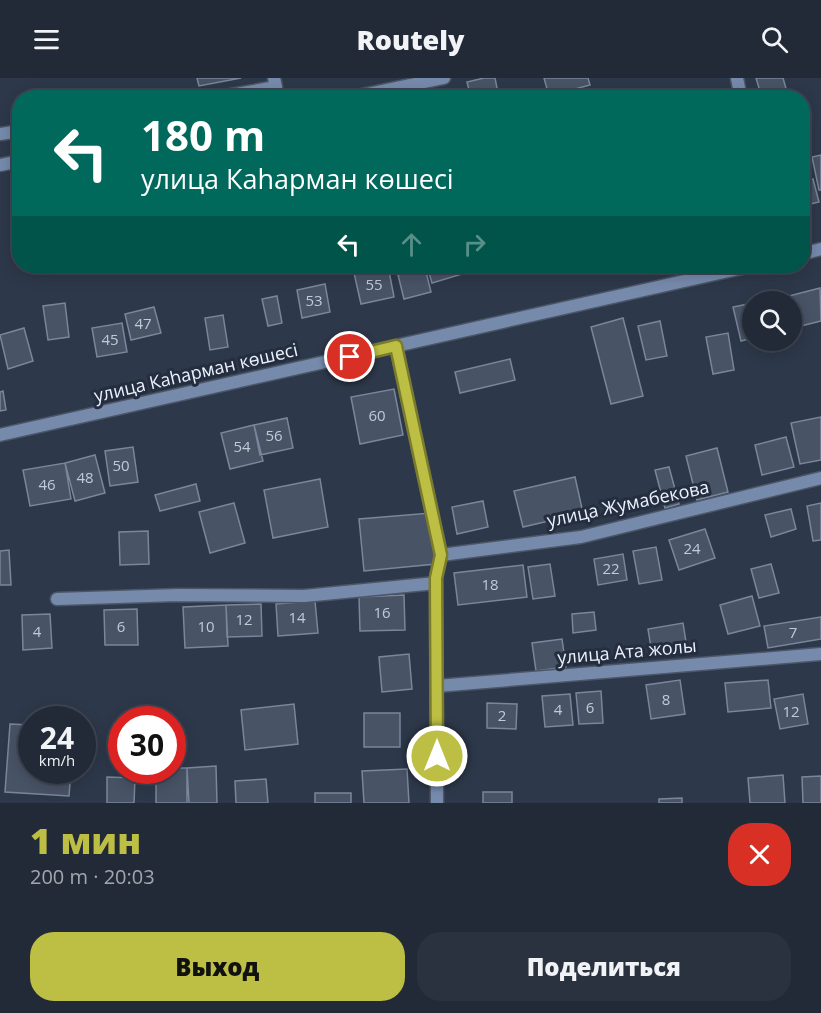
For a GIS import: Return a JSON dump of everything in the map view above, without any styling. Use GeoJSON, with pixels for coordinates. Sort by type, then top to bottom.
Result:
{"type":"FeatureCollection","features":[{"type":"Feature","properties":{"kind":"street"},"geometry":{"type":"LineString","coordinates":[[259,90],[276,87],[274,78]]}},
{"type":"Feature","properties":{"kind":"street"},"geometry":{"type":"LineString","coordinates":[[386,90],[444,78]]}},
{"type":"Feature","properties":{"kind":"street","name":"улица Каһарман көшесі"},"geometry":{"type":"LineString","coordinates":[[0,435],[719,273]]}},
{"type":"Feature","properties":{"kind":"street"},"geometry":{"type":"LineString","coordinates":[[396,346],[441,555],[436,582],[437,803]]}},
{"type":"Feature","properties":{"kind":"street","name":"улица Жумабекова"},"geometry":{"type":"LineString","coordinates":[[441,555],[581,537],[821,478]]}},
{"type":"Feature","properties":{"kind":"street"},"geometry":{"type":"LineString","coordinates":[[57,599],[178,595],[304,596],[436,582]]}},
{"type":"Feature","properties":{"kind":"street","name":"улица Ата жолы"},"geometry":{"type":"LineString","coordinates":[[437,686],[821,654]]}},
{"type":"Feature","properties":{"kind":"building"},"geometry":{"type":"Polygon","coordinates":[[[197,78],[241,78],[199,86],[197,78]]]}},
{"type":"Feature","properties":{"kind":"building"},"geometry":{"type":"Polygon","coordinates":[[[495,78],[497,90],[469,90],[467,82],[495,78]]]}},
{"type":"Feature","properties":{"kind":"building"},"geometry":{"type":"Polygon","coordinates":[[[544,78],[588,78],[590,85],[571,90],[547,90],[544,78]]]}},
{"type":"Feature","properties":{"kind":"building"},"geometry":{"type":"Polygon","coordinates":[[[756,78],[783,78],[786,90],[760,90],[756,78]]]}},
{"type":"Feature","properties":{"kind":"building"},"geometry":{"type":"Polygon","coordinates":[[[821,155],[821,190],[819,190],[812,157],[821,155]]]}},
{"type":"Feature","properties":{"kind":"building"},"geometry":{"type":"Polygon","coordinates":[[[813,179],[819,202],[810,204],[810,180],[813,179]]]}},
{"type":"Feature","properties":{"kind":"building"},"geometry":{"type":"Polygon","coordinates":[[[354,273],[389,273],[394,297],[361,304],[354,273]]]}},
{"type":"Feature","properties":{"kind":"building"},"geometry":{"type":"Polygon","coordinates":[[[426,273],[431,292],[404,299],[398,275],[426,273]]]}},
{"type":"Feature","properties":{"kind":"building"},"geometry":{"type":"Polygon","coordinates":[[[429,273],[462,273],[462,274],[432,283],[429,273]]]}},
{"type":"Feature","properties":{"kind":"building"},"geometry":{"type":"Polygon","coordinates":[[[325,284],[330,312],[302,318],[297,290],[325,284]]]}},
{"type":"Feature","properties":{"kind":"building"},"geometry":{"type":"Polygon","coordinates":[[[820,288],[821,321],[802,326],[802,293],[820,288]]]}},
{"type":"Feature","properties":{"kind":"building"},"geometry":{"type":"Polygon","coordinates":[[[277,296],[282,323],[268,326],[262,299],[277,296]]]}},
{"type":"Feature","properties":{"kind":"building"},"geometry":{"type":"Polygon","coordinates":[[[65,303],[69,337],[48,340],[43,306],[65,303]]]}},
{"type":"Feature","properties":{"kind":"building"},"geometry":{"type":"Polygon","coordinates":[[[742,305],[742,341],[741,341],[733,307],[742,305]]]}},
{"type":"Feature","properties":{"kind":"building"},"geometry":{"type":"Polygon","coordinates":[[[154,307],[161,333],[131,340],[125,314],[154,307]]]}},
{"type":"Feature","properties":{"kind":"building"},"geometry":{"type":"Polygon","coordinates":[[[223,315],[228,347],[210,350],[205,318],[223,315]]]}},
{"type":"Feature","properties":{"kind":"building"},"geometry":{"type":"Polygon","coordinates":[[[623,318],[643,396],[611,404],[591,327],[623,318]]]}},
{"type":"Feature","properties":{"kind":"building"},"geometry":{"type":"Polygon","coordinates":[[[660,321],[667,356],[646,360],[638,326],[660,321]]]}},
{"type":"Feature","properties":{"kind":"building"},"geometry":{"type":"Polygon","coordinates":[[[122,323],[127,352],[97,357],[92,328],[122,323]]]}},
{"type":"Feature","properties":{"kind":"building"},"geometry":{"type":"Polygon","coordinates":[[[24,328],[33,361],[8,369],[0,335],[24,328]]]}},
{"type":"Feature","properties":{"kind":"building"},"geometry":{"type":"Polygon","coordinates":[[[728,333],[734,370],[713,374],[706,337],[728,333]]]}},
{"type":"Feature","properties":{"kind":"building"},"geometry":{"type":"Polygon","coordinates":[[[510,359],[515,380],[460,393],[455,372],[510,359]]]}},
{"type":"Feature","properties":{"kind":"building"},"geometry":{"type":"Polygon","coordinates":[[[394,389],[403,435],[360,444],[351,397],[394,389]]]}},
{"type":"Feature","properties":{"kind":"building"},"geometry":{"type":"Polygon","coordinates":[[[3,391],[6,410],[0,411],[0,392],[3,391]]]}},
{"type":"Feature","properties":{"kind":"building"},"geometry":{"type":"Polygon","coordinates":[[[821,417],[821,460],[800,464],[791,423],[821,417]]]}},
{"type":"Feature","properties":{"kind":"building"},"geometry":{"type":"Polygon","coordinates":[[[287,418],[293,448],[260,455],[254,425],[287,418]]]}},
{"type":"Feature","properties":{"kind":"building"},"geometry":{"type":"Polygon","coordinates":[[[254,425],[263,461],[230,469],[221,433],[254,425]]]}},
{"type":"Feature","properties":{"kind":"building"},"geometry":{"type":"Polygon","coordinates":[[[786,437],[794,467],[762,475],[755,445],[786,437]]]}},
{"type":"Feature","properties":{"kind":"building"},"geometry":{"type":"Polygon","coordinates":[[[133,447],[138,482],[110,486],[105,451],[133,447]]]}},
{"type":"Feature","properties":{"kind":"building"},"geometry":{"type":"Polygon","coordinates":[[[717,448],[728,492],[697,500],[686,456],[717,448]]]}},
{"type":"Feature","properties":{"kind":"building"},"geometry":{"type":"Polygon","coordinates":[[[95,455],[105,493],[75,501],[65,463],[95,455]]]}},
{"type":"Feature","properties":{"kind":"building"},"geometry":{"type":"Polygon","coordinates":[[[65,463],[71,499],[30,506],[23,470],[65,463]]]}},
{"type":"Feature","properties":{"kind":"building"},"geometry":{"type":"Polygon","coordinates":[[[669,467],[679,504],[665,508],[655,470],[669,467]]]}},
{"type":"Feature","properties":{"kind":"building"},"geometry":{"type":"Polygon","coordinates":[[[575,477],[583,513],[523,527],[514,491],[575,477]]]}},
{"type":"Feature","properties":{"kind":"building"},"geometry":{"type":"Polygon","coordinates":[[[320,479],[328,527],[273,538],[264,490],[320,479]]]}},
{"type":"Feature","properties":{"kind":"building"},"geometry":{"type":"Polygon","coordinates":[[[196,484],[200,501],[160,511],[155,495],[196,484]]]}},
{"type":"Feature","properties":{"kind":"building"},"geometry":{"type":"Polygon","coordinates":[[[483,501],[488,527],[457,534],[452,507],[483,501]]]}},
{"type":"Feature","properties":{"kind":"building"},"geometry":{"type":"Polygon","coordinates":[[[234,503],[245,543],[210,553],[199,512],[234,503]]]}},
{"type":"Feature","properties":{"kind":"building"},"geometry":{"type":"Polygon","coordinates":[[[821,503],[821,540],[813,541],[807,506],[821,503]]]}},
{"type":"Feature","properties":{"kind":"building"},"geometry":{"type":"Polygon","coordinates":[[[791,509],[796,529],[771,537],[765,515],[791,509]]]}},
{"type":"Feature","properties":{"kind":"building"},"geometry":{"type":"Polygon","coordinates":[[[431,513],[436,564],[364,571],[359,519],[431,513]]]}},
{"type":"Feature","properties":{"kind":"building"},"geometry":{"type":"Polygon","coordinates":[[[705,529],[715,558],[679,570],[669,540],[705,529]]]}},
{"type":"Feature","properties":{"kind":"building"},"geometry":{"type":"Polygon","coordinates":[[[148,531],[149,564],[120,565],[119,532],[148,531]]]}},
{"type":"Feature","properties":{"kind":"building"},"geometry":{"type":"Polygon","coordinates":[[[656,547],[662,580],[639,584],[633,551],[656,547]]]}},
{"type":"Feature","properties":{"kind":"building"},"geometry":{"type":"Polygon","coordinates":[[[9,550],[11,585],[0,585],[0,551],[9,550]]]}},
{"type":"Feature","properties":{"kind":"building"},"geometry":{"type":"Polygon","coordinates":[[[623,554],[627,580],[598,585],[594,559],[623,554]]]}},
{"type":"Feature","properties":{"kind":"building"},"geometry":{"type":"Polygon","coordinates":[[[550,564],[555,596],[533,599],[528,567],[550,564]]]}},
{"type":"Feature","properties":{"kind":"building"},"geometry":{"type":"Polygon","coordinates":[[[771,564],[779,593],[759,598],[751,569],[771,564]]]}},
{"type":"Feature","properties":{"kind":"building"},"geometry":{"type":"Polygon","coordinates":[[[523,565],[527,597],[458,605],[454,573],[523,565]]]}},
{"type":"Feature","properties":{"kind":"building"},"geometry":{"type":"Polygon","coordinates":[[[404,595],[405,630],[360,631],[359,597],[404,595]]]}},
{"type":"Feature","properties":{"kind":"building"},"geometry":{"type":"Polygon","coordinates":[[[752,596],[760,626],[728,634],[720,605],[752,596]]]}},
{"type":"Feature","properties":{"kind":"building"},"geometry":{"type":"Polygon","coordinates":[[[315,601],[318,633],[278,636],[276,604],[315,601]]]}},
{"type":"Feature","properties":{"kind":"building"},"geometry":{"type":"Polygon","coordinates":[[[261,604],[262,636],[227,637],[226,605],[261,604]]]}},
{"type":"Feature","properties":{"kind":"building"},"geometry":{"type":"Polygon","coordinates":[[[226,605],[228,646],[185,648],[183,607],[226,605]]]}},
{"type":"Feature","properties":{"kind":"building"},"geometry":{"type":"Polygon","coordinates":[[[137,609],[138,645],[105,645],[104,610],[137,609]]]}},
{"type":"Feature","properties":{"kind":"building"},"geometry":{"type":"Polygon","coordinates":[[[594,612],[596,630],[573,633],[572,614],[594,612]]]}},
{"type":"Feature","properties":{"kind":"building"},"geometry":{"type":"Polygon","coordinates":[[[50,614],[52,648],[23,650],[22,615],[50,614]]]}},
{"type":"Feature","properties":{"kind":"building"},"geometry":{"type":"Polygon","coordinates":[[[821,617],[821,639],[768,648],[764,626],[821,617]]]}},
{"type":"Feature","properties":{"kind":"building"},"geometry":{"type":"Polygon","coordinates":[[[683,623],[687,648],[652,654],[648,629],[683,623]]]}},
{"type":"Feature","properties":{"kind":"building"},"geometry":{"type":"Polygon","coordinates":[[[562,639],[566,667],[536,671],[532,643],[562,639]]]}},
{"type":"Feature","properties":{"kind":"building"},"geometry":{"type":"Polygon","coordinates":[[[409,654],[412,689],[382,692],[379,657],[409,654]]]}},
{"type":"Feature","properties":{"kind":"building"},"geometry":{"type":"Polygon","coordinates":[[[680,680],[685,714],[651,719],[646,685],[680,680]]]}},
{"type":"Feature","properties":{"kind":"building"},"geometry":{"type":"Polygon","coordinates":[[[768,680],[771,708],[728,712],[725,683],[768,680]]]}},
{"type":"Feature","properties":{"kind":"building"},"geometry":{"type":"Polygon","coordinates":[[[601,691],[603,723],[579,724],[576,693],[601,691]]]}},
{"type":"Feature","properties":{"kind":"building"},"geometry":{"type":"Polygon","coordinates":[[[570,694],[573,725],[545,727],[542,696],[570,694]]]}},
{"type":"Feature","properties":{"kind":"building"},"geometry":{"type":"Polygon","coordinates":[[[803,694],[808,724],[780,729],[774,699],[803,694]]]}},
{"type":"Feature","properties":{"kind":"building"},"geometry":{"type":"Polygon","coordinates":[[[487,703],[517,704],[516,729],[487,728],[487,703]]]}},
{"type":"Feature","properties":{"kind":"building"},"geometry":{"type":"Polygon","coordinates":[[[294,704],[298,744],[245,750],[241,710],[294,704]]]}},
{"type":"Feature","properties":{"kind":"building"},"geometry":{"type":"Polygon","coordinates":[[[364,713],[400,713],[400,747],[364,747],[364,713]]]}},
{"type":"Feature","properties":{"kind":"building"},"geometry":{"type":"Polygon","coordinates":[[[10,724],[18,724],[18,784],[70,784],[69,796],[5,792],[10,724]]]}},
{"type":"Feature","properties":{"kind":"building"},"geometry":{"type":"Polygon","coordinates":[[[216,766],[217,803],[189,803],[187,768],[216,766]]]}},
{"type":"Feature","properties":{"kind":"building"},"geometry":{"type":"Polygon","coordinates":[[[187,768],[187,803],[156,803],[156,784],[186,784],[187,768]]]}},
{"type":"Feature","properties":{"kind":"building"},"geometry":{"type":"Polygon","coordinates":[[[407,769],[409,803],[364,803],[362,771],[407,769]]]}},
{"type":"Feature","properties":{"kind":"building"},"geometry":{"type":"Polygon","coordinates":[[[783,775],[785,803],[750,803],[748,778],[783,775]]]}},
{"type":"Feature","properties":{"kind":"building"},"geometry":{"type":"Polygon","coordinates":[[[821,776],[821,803],[803,803],[802,777],[821,776]]]}},
{"type":"Feature","properties":{"kind":"building"},"geometry":{"type":"Polygon","coordinates":[[[107,777],[108,784],[135,784],[134,803],[107,803],[107,777]]]}},
{"type":"Feature","properties":{"kind":"building"},"geometry":{"type":"Polygon","coordinates":[[[266,779],[268,803],[236,803],[235,781],[266,779]]]}},
{"type":"Feature","properties":{"kind":"building"},"geometry":{"type":"Polygon","coordinates":[[[483,792],[512,792],[512,803],[483,803],[483,792]]]}},
{"type":"Feature","properties":{"kind":"building"},"geometry":{"type":"Polygon","coordinates":[[[315,793],[351,793],[351,803],[315,803],[315,793]]]}},
{"type":"Feature","properties":{"kind":"building"},"geometry":{"type":"Polygon","coordinates":[[[682,798],[682,803],[659,803],[659,799],[682,798]]]}},
{"type":"Feature","properties":{"kind":"route"},"geometry":{"type":"LineString","coordinates":[[350,357],[396,346],[441,555],[436,578],[437,756]]}}]}
